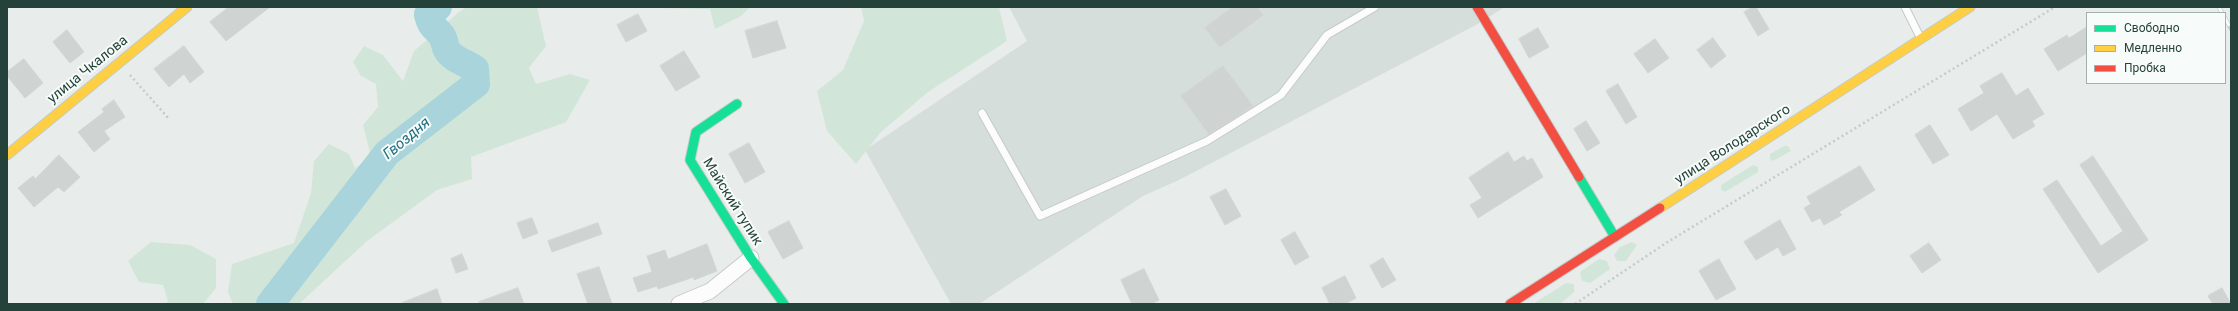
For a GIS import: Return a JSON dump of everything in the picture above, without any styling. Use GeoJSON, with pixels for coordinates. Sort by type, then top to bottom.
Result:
{"type":"FeatureCollection","features":[{"type":"Feature","properties":{"kind":"street","name":"улица Чкалова"},"geometry":{"type":"LineString","coordinates":[[7,155],[187,7]]}},
{"type":"Feature","properties":{"kind":"street"},"geometry":{"type":"LineString","coordinates":[[1476,7],[1615,237]]}},
{"type":"Feature","properties":{"kind":"street","name":"улица Володарского"},"geometry":{"type":"LineString","coordinates":[[1510,304],[1970,7]]}},
{"type":"Feature","properties":{"kind":"street","name":"Майский тупик"},"geometry":{"type":"LineString","coordinates":[[737,104],[696,132],[690,160],[751,258],[784,304]]}},
{"type":"Feature","properties":{"kind":"street"},"geometry":{"type":"LineString","coordinates":[[679,304],[710,291],[751,258]]}},
{"type":"Feature","properties":{"kind":"lane"},"geometry":{"type":"LineString","coordinates":[[982,113],[1040,216],[1207,141],[1274,100],[1281,95],[1326,35],[1375,7]]}},
{"type":"Feature","properties":{"kind":"lane"},"geometry":{"type":"LineString","coordinates":[[1905,7],[1921,39]]}},
{"type":"Feature","properties":{"kind":"path"},"geometry":{"type":"LineString","coordinates":[[1575,304],[1666,243],[2055,7]]}},
{"type":"Feature","properties":{"kind":"path"},"geometry":{"type":"LineString","coordinates":[[119,63],[169,119]]}},
{"type":"Feature","properties":{"kind":"shaded area"},"geometry":{"type":"Polygon","coordinates":[[[1009,7],[1505,7],[1476,25],[1179,180],[1143,196],[979,304],[951,304],[865,150],[1027,41],[1009,7]]]}},
{"type":"Feature","properties":{"kind":"green space"},"geometry":{"type":"Polygon","coordinates":[[[467,7],[537,7],[546,46],[529,68],[536,84],[570,74],[590,80],[566,122],[471,157],[472,179],[437,190],[367,241],[299,304],[233,304],[228,292],[232,264],[294,243],[311,193],[314,161],[329,144],[349,154],[355,168],[371,157],[363,125],[378,107],[376,84],[361,76],[353,62],[364,46],[383,55],[403,81],[414,51],[459,12],[467,7]]]}},
{"type":"Feature","properties":{"kind":"green space"},"geometry":{"type":"Polygon","coordinates":[[[602,7],[750,7],[741,16],[715,29],[710,9],[602,7]]]}},
{"type":"Feature","properties":{"kind":"green space"},"geometry":{"type":"Polygon","coordinates":[[[861,7],[999,7],[1007,41],[928,92],[880,133],[856,164],[827,131],[817,91],[843,70],[864,21],[861,7]]]}},
{"type":"Feature","properties":{"kind":"green space"},"geometry":{"type":"Polygon","coordinates":[[[1784,146],[1788,146],[1791,151],[1773,161],[1770,159],[1770,154],[1784,146]]]}},
{"type":"Feature","properties":{"kind":"green space"},"geometry":{"type":"Polygon","coordinates":[[[1753,165],[1758,167],[1758,172],[1725,192],[1721,190],[1721,185],[1753,165]]]}},
{"type":"Feature","properties":{"kind":"green space"},"geometry":{"type":"Polygon","coordinates":[[[151,242],[190,245],[216,259],[216,288],[203,304],[165,304],[168,301],[163,285],[139,282],[128,261],[151,242]]]}},
{"type":"Feature","properties":{"kind":"green space"},"geometry":{"type":"Polygon","coordinates":[[[1632,242],[1637,245],[1626,261],[1617,261],[1614,255],[1620,247],[1632,242]]]}},
{"type":"Feature","properties":{"kind":"green space"},"geometry":{"type":"Polygon","coordinates":[[[1599,259],[1607,261],[1610,269],[1590,283],[1582,281],[1580,272],[1599,259]]]}},
{"type":"Feature","properties":{"kind":"green space"},"geometry":{"type":"Polygon","coordinates":[[[1566,283],[1574,284],[1574,292],[1560,304],[1533,304],[1566,283]]]}},
{"type":"Feature","properties":{"kind":"building"},"geometry":{"type":"Polygon","coordinates":[[[229,7],[270,7],[226,41],[210,22],[229,7]]]}},
{"type":"Feature","properties":{"kind":"building"},"geometry":{"type":"Polygon","coordinates":[[[1233,7],[1257,7],[1263,15],[1220,47],[1205,28],[1233,7]]]}},
{"type":"Feature","properties":{"kind":"building"},"geometry":{"type":"Polygon","coordinates":[[[1756,7],[1769,29],[1758,36],[1744,12],[1756,7]]]}},
{"type":"Feature","properties":{"kind":"building"},"geometry":{"type":"Polygon","coordinates":[[[638,14],[647,31],[626,42],[617,25],[638,14]]]}},
{"type":"Feature","properties":{"kind":"building"},"geometry":{"type":"Polygon","coordinates":[[[777,21],[786,48],[753,58],[745,31],[777,21]]]}},
{"type":"Feature","properties":{"kind":"building"},"geometry":{"type":"Polygon","coordinates":[[[1538,28],[1549,47],[1529,58],[1519,39],[1538,28]]]}},
{"type":"Feature","properties":{"kind":"building"},"geometry":{"type":"Polygon","coordinates":[[[2086,28],[2086,54],[2058,71],[2044,49],[2067,35],[2069,38],[2086,28]]]}},
{"type":"Feature","properties":{"kind":"building"},"geometry":{"type":"Polygon","coordinates":[[[67,30],[84,52],[70,63],[53,42],[67,30]]]}},
{"type":"Feature","properties":{"kind":"building"},"geometry":{"type":"Polygon","coordinates":[[[1713,38],[1726,56],[1711,68],[1697,50],[1713,38]]]}},
{"type":"Feature","properties":{"kind":"building"},"geometry":{"type":"Polygon","coordinates":[[[1655,39],[1669,58],[1648,73],[1634,54],[1655,39]]]}},
{"type":"Feature","properties":{"kind":"building"},"geometry":{"type":"Polygon","coordinates":[[[184,46],[204,72],[190,83],[184,74],[169,87],[154,69],[184,46]]]}},
{"type":"Feature","properties":{"kind":"building"},"geometry":{"type":"Polygon","coordinates":[[[684,51],[700,77],[676,91],[660,66],[684,51]]]}},
{"type":"Feature","properties":{"kind":"building"},"geometry":{"type":"Polygon","coordinates":[[[24,59],[43,83],[25,98],[7,76],[7,72],[24,59]]]}},
{"type":"Feature","properties":{"kind":"building"},"geometry":{"type":"Polygon","coordinates":[[[1223,66],[1253,106],[1209,134],[1181,96],[1223,66]]]}},
{"type":"Feature","properties":{"kind":"building"},"geometry":{"type":"Polygon","coordinates":[[[2002,73],[2016,96],[2028,88],[2044,114],[2032,121],[2035,126],[2013,139],[1997,114],[1971,131],[1958,109],[1984,93],[1980,86],[2002,73]]]}},
{"type":"Feature","properties":{"kind":"building"},"geometry":{"type":"Polygon","coordinates":[[[1618,84],[1637,117],[1626,124],[1606,91],[1618,84]]]}},
{"type":"Feature","properties":{"kind":"building"},"geometry":{"type":"Polygon","coordinates":[[[114,100],[125,117],[104,131],[110,139],[94,152],[78,132],[104,112],[102,109],[114,100]]]}},
{"type":"Feature","properties":{"kind":"building"},"geometry":{"type":"Polygon","coordinates":[[[1586,121],[1600,143],[1587,151],[1574,129],[1586,121]]]}},
{"type":"Feature","properties":{"kind":"building"},"geometry":{"type":"Polygon","coordinates":[[[1930,125],[1949,155],[1933,164],[1915,135],[1930,125]]]}},
{"type":"Feature","properties":{"kind":"building"},"geometry":{"type":"Polygon","coordinates":[[[749,143],[765,172],[745,183],[729,154],[749,143]]]}},
{"type":"Feature","properties":{"kind":"building"},"geometry":{"type":"Polygon","coordinates":[[[1508,152],[1514,162],[1524,156],[1527,161],[1532,158],[1543,177],[1478,218],[1470,205],[1482,198],[1469,178],[1508,152]]]}},
{"type":"Feature","properties":{"kind":"building"},"geometry":{"type":"Polygon","coordinates":[[[59,155],[80,177],[64,192],[58,187],[34,207],[18,188],[33,176],[35,179],[59,155]]]}},
{"type":"Feature","properties":{"kind":"building"},"geometry":{"type":"Polygon","coordinates":[[[2093,156],[2148,240],[2098,273],[2043,189],[2057,180],[2101,246],[2123,231],[2080,165],[2093,156]]]}},
{"type":"Feature","properties":{"kind":"building"},"geometry":{"type":"Polygon","coordinates":[[[1860,166],[1875,190],[1839,212],[1842,215],[1824,225],[1820,218],[1812,222],[1804,208],[1811,204],[1807,197],[1860,166]]]}},
{"type":"Feature","properties":{"kind":"building"},"geometry":{"type":"Polygon","coordinates":[[[1226,189],[1241,216],[1225,225],[1210,197],[1226,189]]]}},
{"type":"Feature","properties":{"kind":"building"},"geometry":{"type":"Polygon","coordinates":[[[532,218],[538,233],[523,239],[517,223],[532,218]]]}},
{"type":"Feature","properties":{"kind":"building"},"geometry":{"type":"Polygon","coordinates":[[[1780,220],[1796,249],[1783,256],[1778,247],[1756,260],[1744,242],[1780,220]]]}},
{"type":"Feature","properties":{"kind":"building"},"geometry":{"type":"Polygon","coordinates":[[[789,221],[803,248],[783,259],[768,232],[789,221]]]}},
{"type":"Feature","properties":{"kind":"building"},"geometry":{"type":"Polygon","coordinates":[[[598,223],[602,234],[552,252],[548,241],[598,223]]]}},
{"type":"Feature","properties":{"kind":"building"},"geometry":{"type":"Polygon","coordinates":[[[1295,232],[1309,257],[1295,265],[1281,240],[1295,232]]]}},
{"type":"Feature","properties":{"kind":"building"},"geometry":{"type":"Polygon","coordinates":[[[1929,243],[1941,260],[1922,273],[1910,256],[1929,243]]]}},
{"type":"Feature","properties":{"kind":"building"},"geometry":{"type":"Polygon","coordinates":[[[707,244],[717,271],[694,280],[694,277],[658,289],[657,286],[638,292],[633,278],[652,272],[647,256],[665,250],[668,259],[707,244]]]}},
{"type":"Feature","properties":{"kind":"building"},"geometry":{"type":"Polygon","coordinates":[[[462,254],[468,269],[456,273],[451,259],[462,254]]]}},
{"type":"Feature","properties":{"kind":"building"},"geometry":{"type":"Polygon","coordinates":[[[1383,258],[1396,280],[1382,288],[1370,266],[1383,258]]]}},
{"type":"Feature","properties":{"kind":"building"},"geometry":{"type":"Polygon","coordinates":[[[1719,259],[1736,289],[1716,300],[1699,271],[1719,259]]]}},
{"type":"Feature","properties":{"kind":"building"},"geometry":{"type":"Polygon","coordinates":[[[599,267],[612,304],[588,304],[577,274],[599,267]]]}},
{"type":"Feature","properties":{"kind":"building"},"geometry":{"type":"Polygon","coordinates":[[[1144,269],[1159,300],[1151,304],[1132,304],[1121,280],[1144,269]]]}},
{"type":"Feature","properties":{"kind":"building"},"geometry":{"type":"Polygon","coordinates":[[[1345,276],[1356,298],[1345,304],[1330,304],[1322,288],[1345,276]]]}},
{"type":"Feature","properties":{"kind":"building"},"geometry":{"type":"Polygon","coordinates":[[[518,288],[524,304],[479,304],[479,302],[518,288]]]}},
{"type":"Feature","properties":{"kind":"building"},"geometry":{"type":"Polygon","coordinates":[[[2222,288],[2231,304],[2213,304],[2208,296],[2222,288]]]}},
{"type":"Feature","properties":{"kind":"building"},"geometry":{"type":"Polygon","coordinates":[[[437,289],[442,304],[402,304],[402,303],[437,289]]]}},
{"type":"Feature","properties":{"kind":"waterway","name":"Гвоздня"},"geometry":{"type":"LineString","coordinates":[[270,304],[387,153],[476,84],[475,69],[449,53],[444,40],[430,22],[428,15],[438,7]]}},
{"type":"Feature","properties":{"kind":"railway"},"geometry":{"type":"LineString","coordinates":[[2219,7],[2222,12]]}},
{"type":"Feature","properties":{"kind":"railway"},"geometry":{"type":"LineString","coordinates":[[2226,20],[2231,29]]}},
{"type":"Feature","properties":{"kind":"traffic: fast"},"geometry":{"type":"LineString","coordinates":[[737,104],[696,132],[690,160],[751,258],[784,304]]}},
{"type":"Feature","properties":{"kind":"traffic: fast"},"geometry":{"type":"LineString","coordinates":[[1579,177],[1615,237]]}},
{"type":"Feature","properties":{"kind":"traffic: slow"},"geometry":{"type":"LineString","coordinates":[[7,155],[187,7]]}},
{"type":"Feature","properties":{"kind":"traffic: slow"},"geometry":{"type":"LineString","coordinates":[[1660,208],[1970,7]]}},
{"type":"Feature","properties":{"kind":"traffic: jam"},"geometry":{"type":"LineString","coordinates":[[1477,7],[1579,177]]}},
{"type":"Feature","properties":{"kind":"traffic: jam"},"geometry":{"type":"LineString","coordinates":[[1510,304],[1660,208]]}}]}
